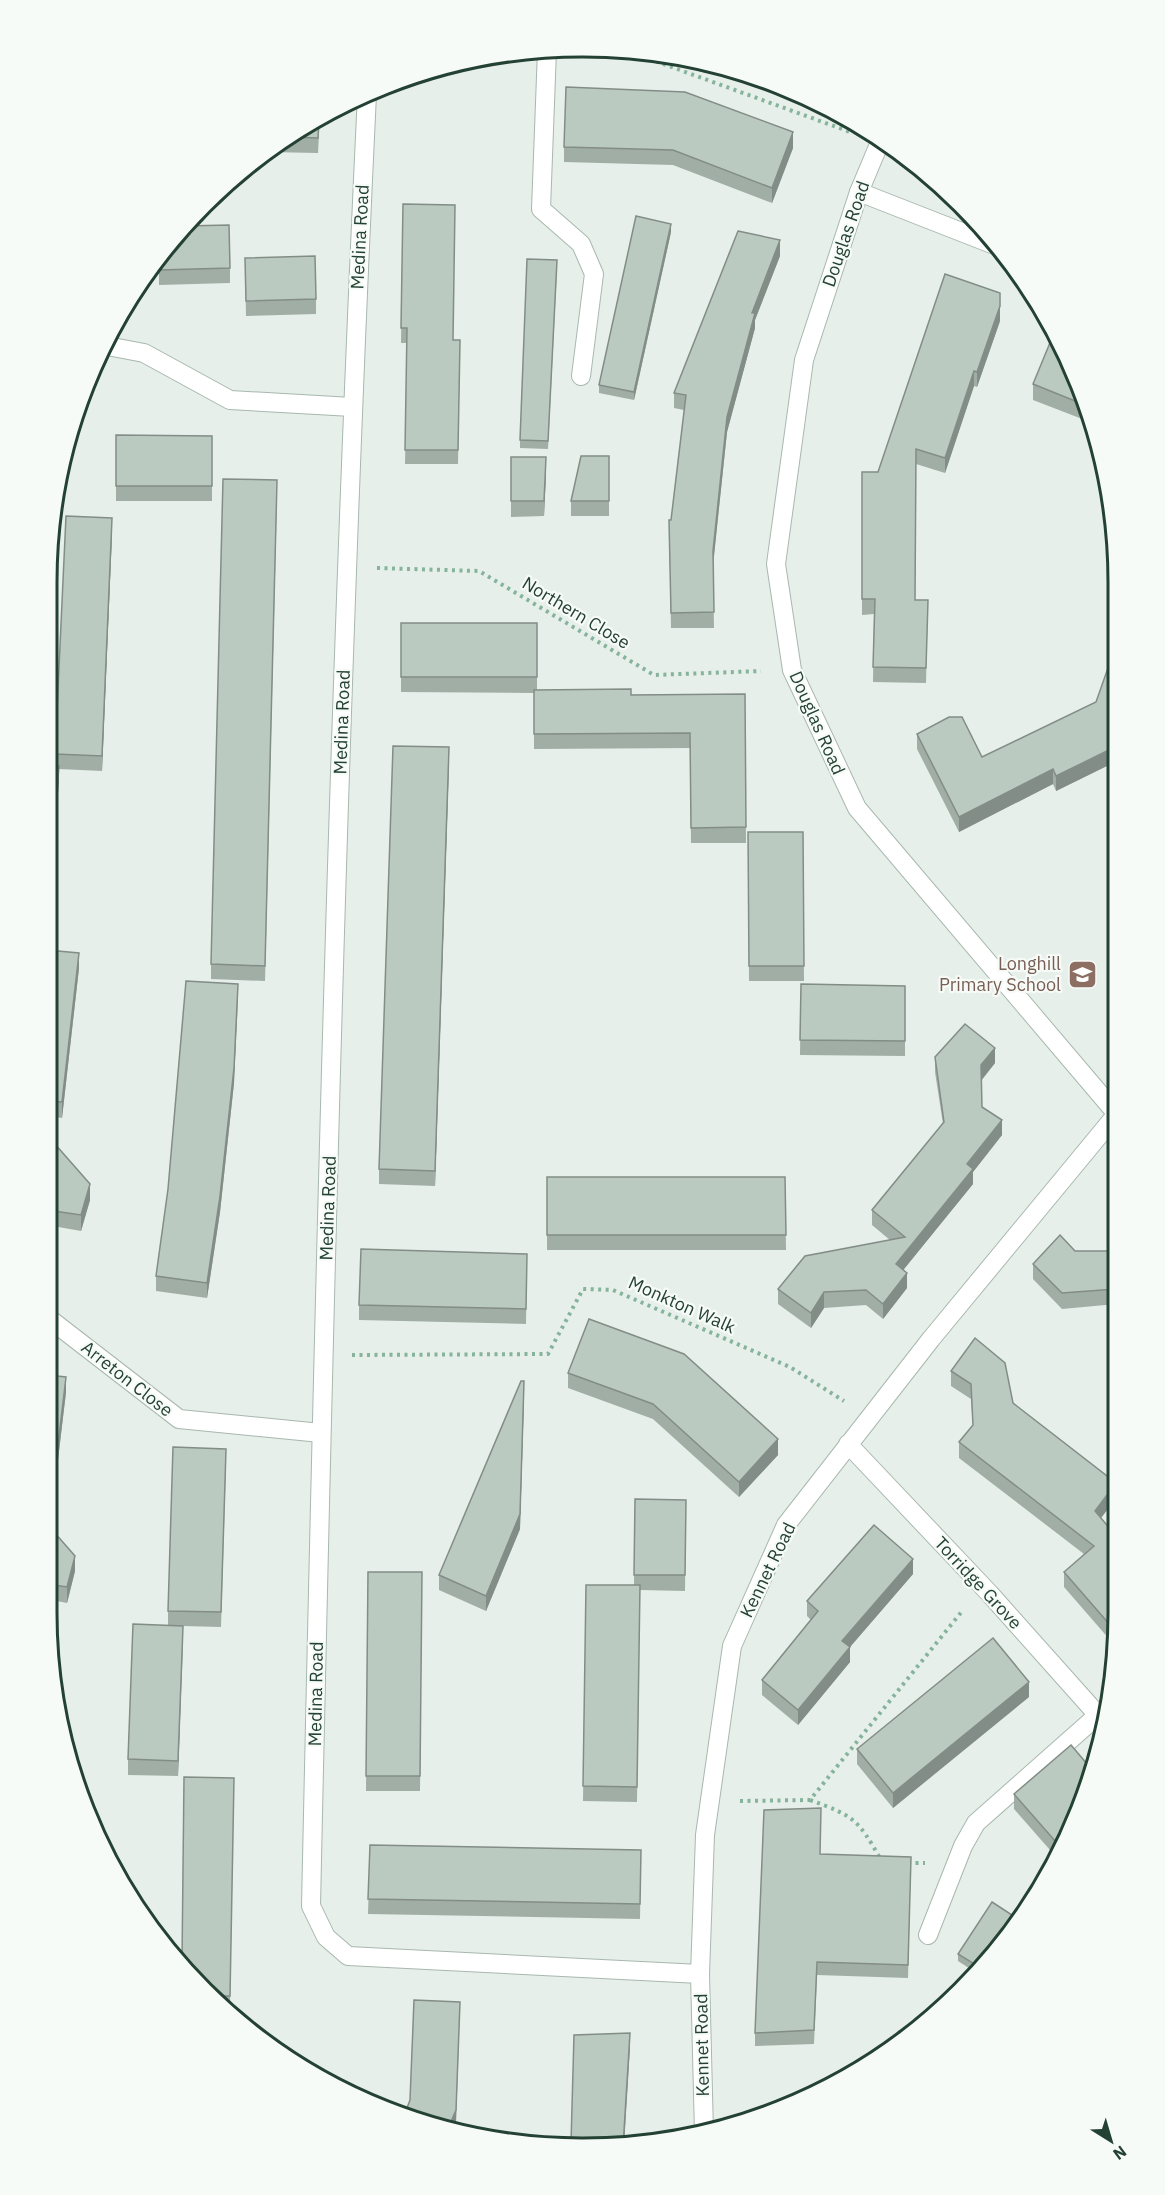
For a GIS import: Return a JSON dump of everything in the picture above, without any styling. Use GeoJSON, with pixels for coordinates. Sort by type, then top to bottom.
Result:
{"type":"FeatureCollection","features":[{"type":"Feature","properties":{"kind":"street"},"geometry":{"type":"LineString","coordinates":[[547,58],[541,209],[581,244],[594,274],[581,376]]}},
{"type":"Feature","properties":{"kind":"street","name":"Medina Road"},"geometry":{"type":"LineString","coordinates":[[368,103],[352,407],[321,1433],[311,1906],[326,1937],[348,1956],[700,1974]]}},
{"type":"Feature","properties":{"kind":"street","name":"Douglas Road"},"geometry":{"type":"LineString","coordinates":[[877,148],[859,192],[804,360],[776,564],[792,670],[856,808],[1108,1105]]}},
{"type":"Feature","properties":{"kind":"street"},"geometry":{"type":"LineString","coordinates":[[859,192],[980,238]]}},
{"type":"Feature","properties":{"kind":"street"},"geometry":{"type":"LineString","coordinates":[[113,347],[144,353],[230,400],[352,407]]}},
{"type":"Feature","properties":{"kind":"street","name":"Kennet Road"},"geometry":{"type":"LineString","coordinates":[[707,2123],[700,1974],[705,1835],[732,1646],[786,1525],[848,1444],[1108,1124]]}},
{"type":"Feature","properties":{"kind":"street","name":"Arreton Close"},"geometry":{"type":"LineString","coordinates":[[57,1325],[178,1419],[321,1433]]}},
{"type":"Feature","properties":{"kind":"street","name":"Torridge Grove"},"geometry":{"type":"LineString","coordinates":[[848,1444],[982,1586],[1098,1716]]}},
{"type":"Feature","properties":{"kind":"street"},"geometry":{"type":"LineString","coordinates":[[928,1935],[952,1872],[976,1823],[1096,1723]]}},
{"type":"Feature","properties":{"kind":"path"},"geometry":{"type":"LineString","coordinates":[[659,62],[857,135]]}},
{"type":"Feature","properties":{"kind":"path","name":"Northern Close"},"geometry":{"type":"LineString","coordinates":[[347,567],[479,571],[654,675],[792,670]]}},
{"type":"Feature","properties":{"kind":"path","name":"Monkton Walk"},"geometry":{"type":"LineString","coordinates":[[324,1356],[548,1354],[583,1289],[613,1290],[790,1367],[870,1417]]}},
{"type":"Feature","properties":{"kind":"path"},"geometry":{"type":"LineString","coordinates":[[810,1800],[982,1586]]}},
{"type":"Feature","properties":{"kind":"path"},"geometry":{"type":"LineString","coordinates":[[710,1801],[810,1800],[849,1814],[864,1829],[883,1863]]}},
{"type":"Feature","properties":{"kind":"path"},"geometry":{"type":"LineString","coordinates":[[905,1863],[927,1863],[952,1872]]}},
{"type":"Feature","properties":{"kind":"building"},"geometry":{"type":"Polygon","coordinates":[[[566,87],[685,92],[793,132],[772,188],[673,150],[564,147],[566,87]]]}},
{"type":"Feature","properties":{"kind":"building"},"geometry":{"type":"Polygon","coordinates":[[[318,128],[318,138],[304,138],[318,128]]]}},
{"type":"Feature","properties":{"kind":"building"},"geometry":{"type":"Polygon","coordinates":[[[403,204],[455,205],[453,340],[460,340],[458,450],[405,450],[407,328],[401,328],[403,204]]]}},
{"type":"Feature","properties":{"kind":"building"},"geometry":{"type":"Polygon","coordinates":[[[636,216],[671,224],[634,392],[599,385],[636,216]]]}},
{"type":"Feature","properties":{"kind":"building"},"geometry":{"type":"Polygon","coordinates":[[[229,225],[230,268],[161,270],[187,236],[197,226],[229,225]]]}},
{"type":"Feature","properties":{"kind":"building"},"geometry":{"type":"Polygon","coordinates":[[[738,231],[780,240],[752,313],[755,313],[727,417],[713,551],[714,612],[671,613],[669,520],[671,520],[686,395],[674,393],[738,231]]]}},
{"type":"Feature","properties":{"kind":"building"},"geometry":{"type":"Polygon","coordinates":[[[315,256],[316,299],[246,301],[245,258],[315,256]]]}},
{"type":"Feature","properties":{"kind":"building"},"geometry":{"type":"Polygon","coordinates":[[[527,259],[557,260],[548,441],[520,440],[527,259]]]}},
{"type":"Feature","properties":{"kind":"building"},"geometry":{"type":"Polygon","coordinates":[[[945,274],[1000,293],[1000,306],[977,372],[974,371],[945,458],[916,449],[915,600],[928,600],[926,668],[873,667],[875,599],[862,599],[862,472],[878,472],[945,274]]]}},
{"type":"Feature","properties":{"kind":"building"},"geometry":{"type":"Polygon","coordinates":[[[1050,343],[1075,401],[1033,384],[1050,343]]]}},
{"type":"Feature","properties":{"kind":"building"},"geometry":{"type":"Polygon","coordinates":[[[116,435],[212,436],[212,486],[116,486],[116,435]]]}},
{"type":"Feature","properties":{"kind":"building"},"geometry":{"type":"Polygon","coordinates":[[[581,456],[609,456],[609,501],[571,501],[581,456]]]}},
{"type":"Feature","properties":{"kind":"building"},"geometry":{"type":"Polygon","coordinates":[[[511,457],[546,457],[544,501],[511,501],[511,457]]]}},
{"type":"Feature","properties":{"kind":"building"},"geometry":{"type":"Polygon","coordinates":[[[223,479],[277,480],[265,966],[211,964],[223,479]]]}},
{"type":"Feature","properties":{"kind":"building"},"geometry":{"type":"Polygon","coordinates":[[[66,516],[112,518],[102,756],[57,754],[66,516]]]}},
{"type":"Feature","properties":{"kind":"building"},"geometry":{"type":"Polygon","coordinates":[[[401,623],[537,623],[537,677],[401,677],[401,623]]]}},
{"type":"Feature","properties":{"kind":"building"},"geometry":{"type":"Polygon","coordinates":[[[1108,668],[1108,750],[1056,776],[1053,769],[959,817],[917,734],[949,717],[962,717],[982,757],[1096,702],[1108,668]]]}},
{"type":"Feature","properties":{"kind":"building"},"geometry":{"type":"Polygon","coordinates":[[[631,689],[631,695],[745,694],[746,827],[691,828],[690,733],[534,734],[534,690],[631,689]]]}},
{"type":"Feature","properties":{"kind":"building"},"geometry":{"type":"Polygon","coordinates":[[[393,746],[449,747],[435,1171],[379,1169],[393,746]]]}},
{"type":"Feature","properties":{"kind":"building"},"geometry":{"type":"Polygon","coordinates":[[[57,766],[59,766],[57,791],[57,766]]]}},
{"type":"Feature","properties":{"kind":"building"},"geometry":{"type":"Polygon","coordinates":[[[748,832],[803,832],[804,966],[749,966],[748,832]]]}},
{"type":"Feature","properties":{"kind":"building"},"geometry":{"type":"Polygon","coordinates":[[[57,951],[79,953],[62,1102],[57,1102],[57,951]]]}},
{"type":"Feature","properties":{"kind":"building"},"geometry":{"type":"Polygon","coordinates":[[[186,981],[238,984],[234,1068],[220,1196],[207,1283],[156,1276],[168,1189],[186,981]]]}},
{"type":"Feature","properties":{"kind":"building"},"geometry":{"type":"Polygon","coordinates":[[[801,984],[905,986],[905,1041],[800,1040],[801,984]]]}},
{"type":"Feature","properties":{"kind":"building"},"geometry":{"type":"Polygon","coordinates":[[[965,1024],[995,1048],[981,1065],[982,1107],[1002,1120],[967,1164],[973,1169],[896,1264],[907,1273],[883,1304],[866,1290],[824,1292],[811,1313],[778,1289],[805,1256],[905,1237],[872,1210],[944,1122],[935,1057],[965,1024]]]}},
{"type":"Feature","properties":{"kind":"building"},"geometry":{"type":"Polygon","coordinates":[[[57,1146],[90,1184],[81,1215],[57,1211],[57,1146]]]}},
{"type":"Feature","properties":{"kind":"building"},"geometry":{"type":"Polygon","coordinates":[[[547,1177],[785,1177],[786,1235],[547,1235],[547,1177]]]}},
{"type":"Feature","properties":{"kind":"building"},"geometry":{"type":"Polygon","coordinates":[[[1060,1235],[1075,1251],[1108,1251],[1108,1290],[1062,1293],[1033,1264],[1060,1235]]]}},
{"type":"Feature","properties":{"kind":"building"},"geometry":{"type":"Polygon","coordinates":[[[361,1249],[527,1254],[526,1309],[359,1305],[361,1249]]]}},
{"type":"Feature","properties":{"kind":"building"},"geometry":{"type":"Polygon","coordinates":[[[589,1319],[684,1354],[778,1439],[739,1482],[653,1404],[568,1373],[589,1319]]]}},
{"type":"Feature","properties":{"kind":"building"},"geometry":{"type":"Polygon","coordinates":[[[975,1338],[1005,1363],[1013,1403],[1108,1477],[1108,1494],[1095,1511],[1108,1526],[1108,1622],[1064,1572],[1094,1546],[959,1442],[973,1425],[971,1384],[951,1371],[975,1338]]]}},
{"type":"Feature","properties":{"kind":"building"},"geometry":{"type":"Polygon","coordinates":[[[57,1376],[66,1377],[57,1453],[57,1376]]]}},
{"type":"Feature","properties":{"kind":"building"},"geometry":{"type":"Polygon","coordinates":[[[521,1381],[524,1381],[520,1514],[486,1596],[439,1575],[521,1381]]]}},
{"type":"Feature","properties":{"kind":"building"},"geometry":{"type":"Polygon","coordinates":[[[173,1447],[226,1449],[221,1612],[168,1611],[173,1447]]]}},
{"type":"Feature","properties":{"kind":"building"},"geometry":{"type":"Polygon","coordinates":[[[635,1499],[686,1500],[685,1575],[634,1575],[635,1499]]]}},
{"type":"Feature","properties":{"kind":"building"},"geometry":{"type":"Polygon","coordinates":[[[874,1525],[913,1559],[842,1641],[850,1647],[798,1710],[762,1680],[818,1611],[807,1601],[874,1525]]]}},
{"type":"Feature","properties":{"kind":"building"},"geometry":{"type":"Polygon","coordinates":[[[57,1535],[75,1556],[67,1587],[57,1586],[57,1535]]]}},
{"type":"Feature","properties":{"kind":"building"},"geometry":{"type":"Polygon","coordinates":[[[368,1572],[422,1572],[420,1776],[366,1776],[368,1572]]]}},
{"type":"Feature","properties":{"kind":"building"},"geometry":{"type":"Polygon","coordinates":[[[586,1585],[640,1585],[637,1787],[583,1786],[586,1585]]]}},
{"type":"Feature","properties":{"kind":"building"},"geometry":{"type":"Polygon","coordinates":[[[133,1624],[183,1626],[178,1761],[128,1759],[133,1624]]]}},
{"type":"Feature","properties":{"kind":"building"},"geometry":{"type":"Polygon","coordinates":[[[993,1638],[1029,1682],[893,1793],[857,1749],[993,1638]]]}},
{"type":"Feature","properties":{"kind":"building"},"geometry":{"type":"Polygon","coordinates":[[[1071,1745],[1086,1762],[1056,1842],[1014,1794],[1071,1745]]]}},
{"type":"Feature","properties":{"kind":"building"},"geometry":{"type":"Polygon","coordinates":[[[184,1777],[234,1778],[230,1996],[224,1996],[182,1953],[184,1777]]]}},
{"type":"Feature","properties":{"kind":"building"},"geometry":{"type":"Polygon","coordinates":[[[821,1808],[820,1854],[911,1857],[908,1965],[817,1962],[814,2030],[755,2033],[764,1810],[821,1808]]]}},
{"type":"Feature","properties":{"kind":"building"},"geometry":{"type":"Polygon","coordinates":[[[370,1845],[641,1850],[640,1904],[368,1899],[370,1845]]]}},
{"type":"Feature","properties":{"kind":"building"},"geometry":{"type":"Polygon","coordinates":[[[992,1902],[1011,1915],[974,1964],[958,1954],[992,1902]]]}},
{"type":"Feature","properties":{"kind":"building"},"geometry":{"type":"Polygon","coordinates":[[[414,2000],[460,2002],[456,2110],[451,2121],[407,2107],[410,2100],[414,2000]]]}},
{"type":"Feature","properties":{"kind":"building"},"geometry":{"type":"Polygon","coordinates":[[[630,2033],[624,2136],[571,2138],[574,2035],[630,2033]]]}},
{"type":"Feature","properties":{"kind":"place","name":"Longhill Primary School"},"geometry":{"type":"Point","coordinates":[1082,974]}}]}
